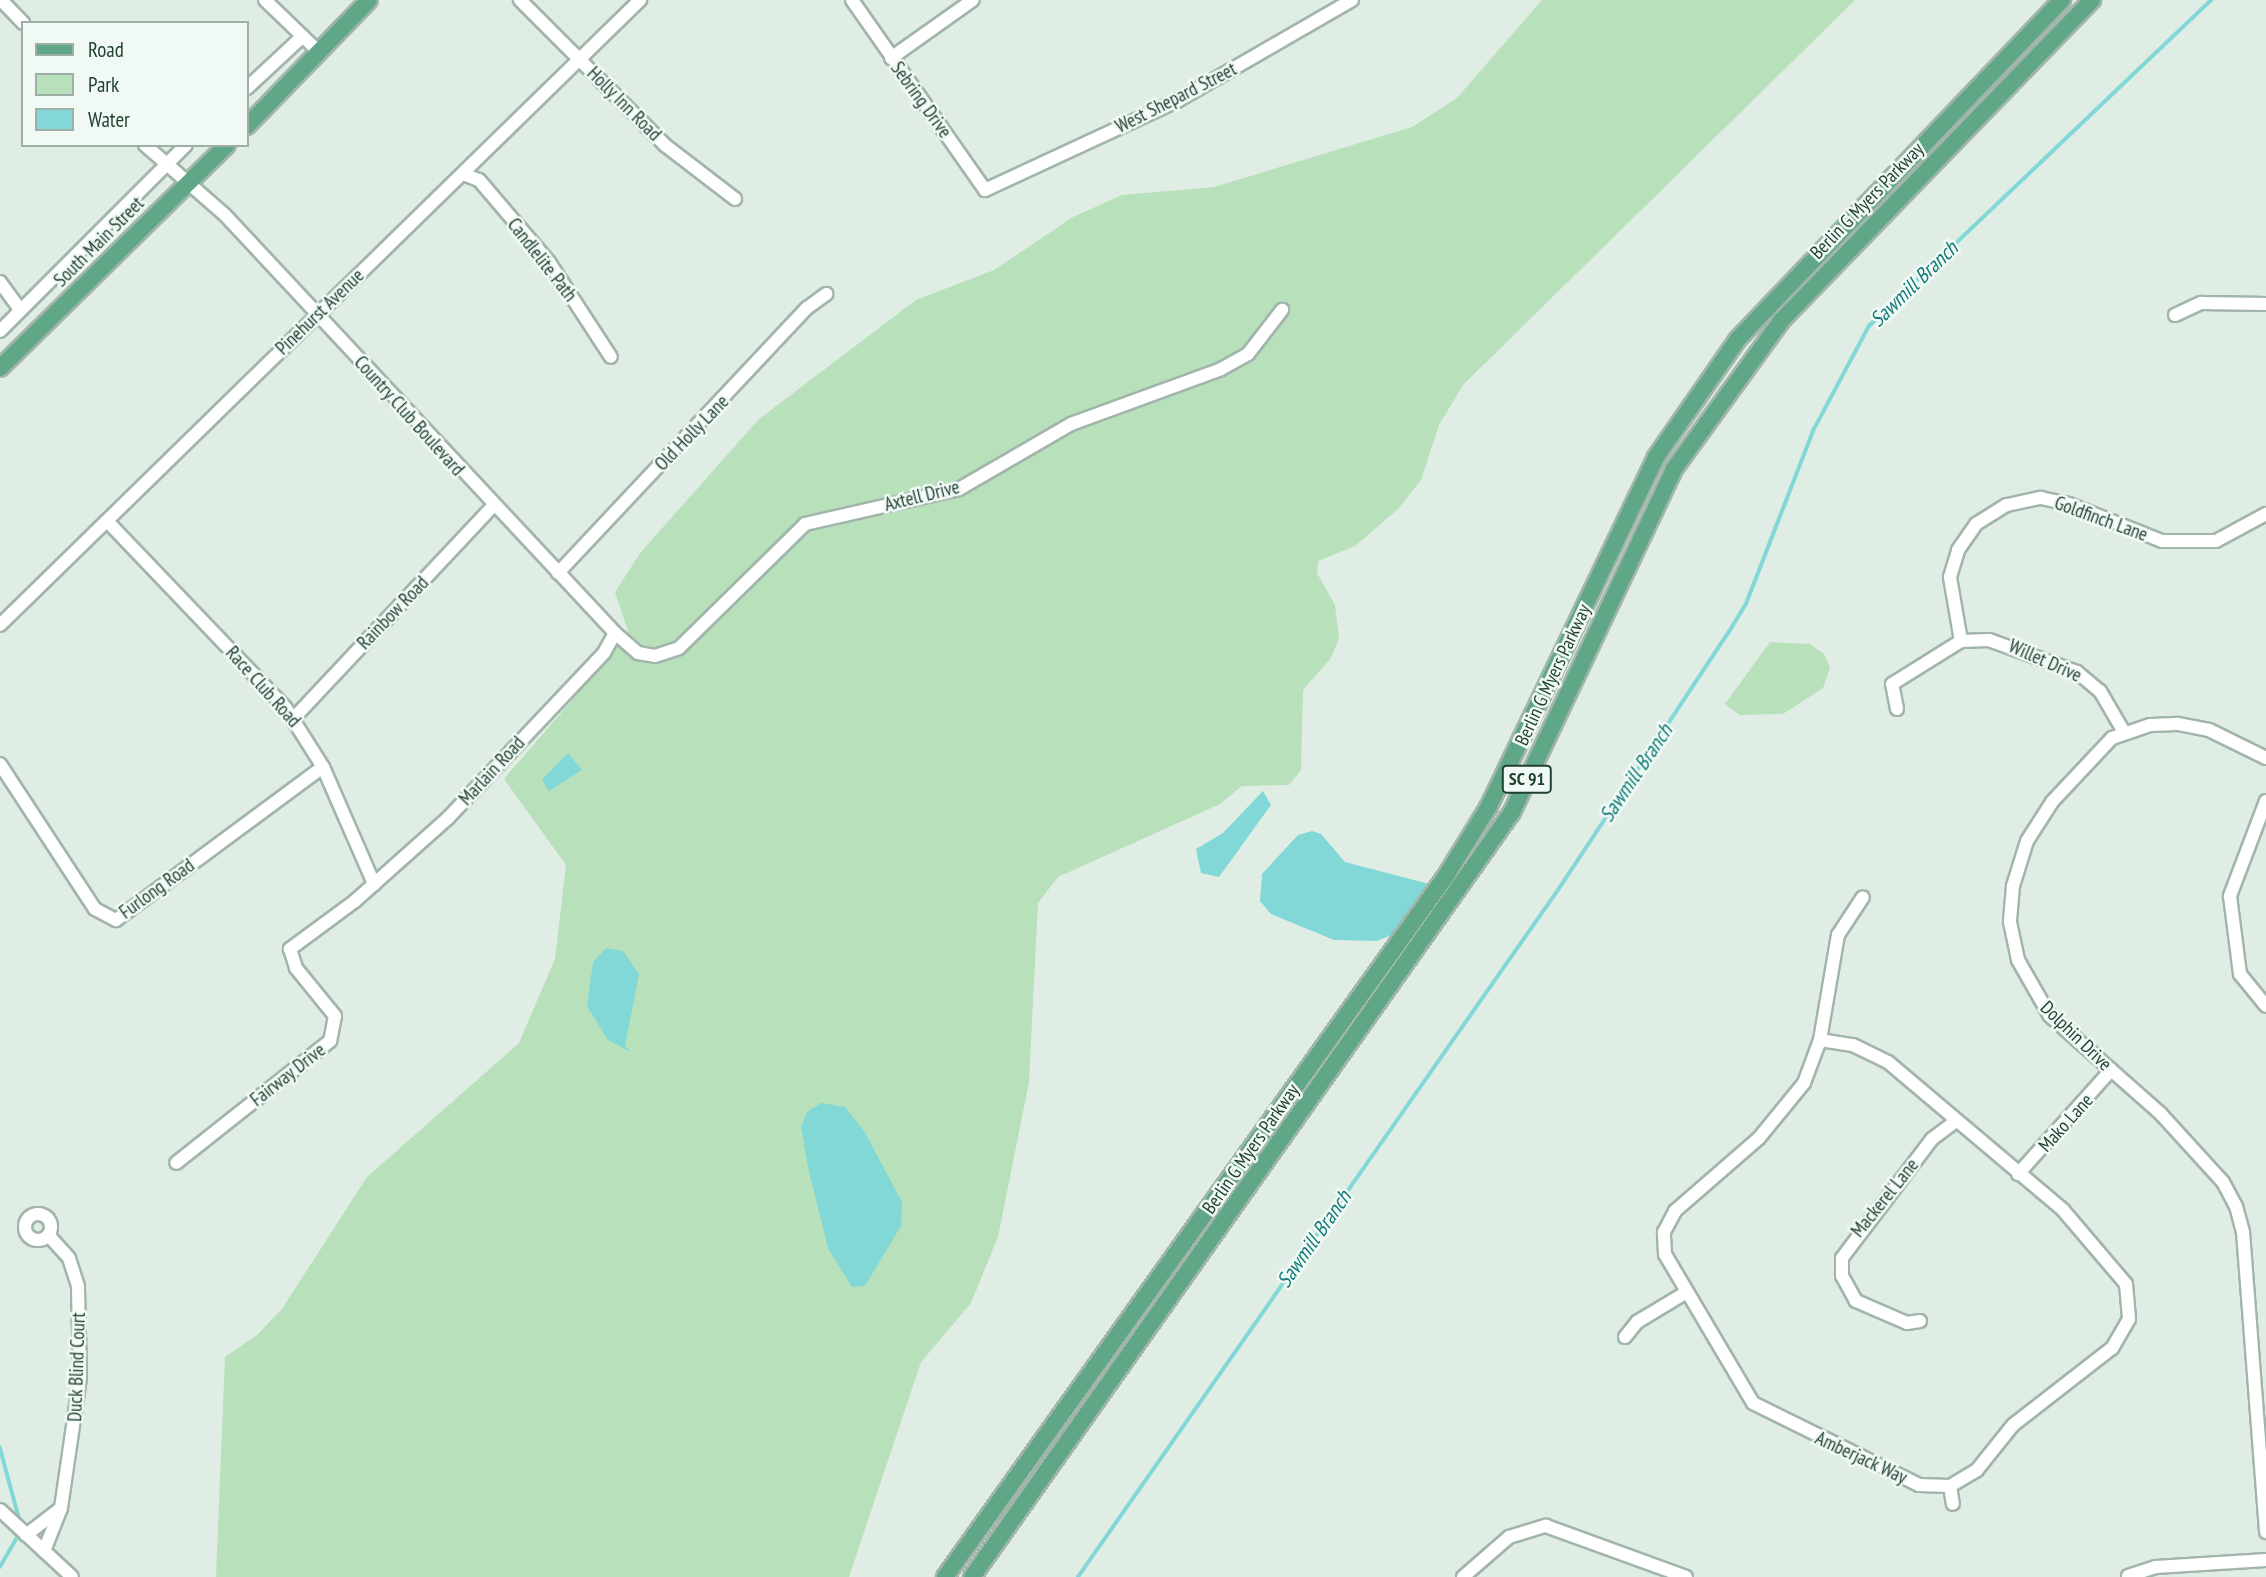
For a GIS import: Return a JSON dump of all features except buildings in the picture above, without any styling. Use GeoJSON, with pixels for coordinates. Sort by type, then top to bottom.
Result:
{"type":"FeatureCollection","features":[{"type":"Feature","properties":{"kind":"main road"},"geometry":{"type":"LineString","coordinates":[[248,125],[369,0]]}},
{"type":"Feature","properties":{"kind":"main road","name":"Berlin G Myers Parkway"},"geometry":{"type":"LineString","coordinates":[[944,1577],[1303,1070],[1446,876],[1489,806],[1656,457],[1738,339],[2062,0]]}},
{"type":"Feature","properties":{"kind":"main road","name":"Berlin G Myers Parkway"},"geometry":{"type":"LineString","coordinates":[[972,1577],[1512,812],[1674,468],[1781,321],[2092,0]]}},
{"type":"Feature","properties":{"kind":"main road","name":"South Main Street"},"geometry":{"type":"LineString","coordinates":[[0,368],[225,147]]}},
{"type":"Feature","properties":{"kind":"main road"},"geometry":{"type":"LineString","coordinates":[[1303,1070],[1323,1083]]}},
{"type":"Feature","properties":{"kind":"street"},"geometry":{"type":"LineString","coordinates":[[1,0],[21,21]]}},
{"type":"Feature","properties":{"kind":"street"},"geometry":{"type":"LineString","coordinates":[[265,0],[320,53]]}},
{"type":"Feature","properties":{"kind":"street","name":"Holly Inn Road"},"geometry":{"type":"LineString","coordinates":[[520,0],[666,146],[735,200]]}},
{"type":"Feature","properties":{"kind":"street","name":"Pinehurst Avenue"},"geometry":{"type":"LineString","coordinates":[[0,625],[463,174],[577,58],[640,0]]}},
{"type":"Feature","properties":{"kind":"street","name":"Sebring Drive"},"geometry":{"type":"LineString","coordinates":[[852,0],[985,190],[994,184]]}},
{"type":"Feature","properties":{"kind":"street"},"geometry":{"type":"LineString","coordinates":[[891,58],[973,0]]}},
{"type":"Feature","properties":{"kind":"street","name":"West Shepard Street"},"geometry":{"type":"LineString","coordinates":[[994,184],[1177,101],[1352,0]]}},
{"type":"Feature","properties":{"kind":"street"},"geometry":{"type":"LineString","coordinates":[[248,87],[303,36]]}},
{"type":"Feature","properties":{"kind":"street","name":"Country Club Boulevard"},"geometry":{"type":"LineString","coordinates":[[147,147],[189,183],[317,315],[492,508],[615,633]]}},
{"type":"Feature","properties":{"kind":"street"},"geometry":{"type":"LineString","coordinates":[[0,331],[184,147]]}},
{"type":"Feature","properties":{"kind":"street","name":"Candlelite Path"},"geometry":{"type":"LineString","coordinates":[[463,174],[479,180],[548,262],[611,357]]}},
{"type":"Feature","properties":{"kind":"street"},"geometry":{"type":"LineString","coordinates":[[0,282],[20,310]]}},
{"type":"Feature","properties":{"kind":"street","name":"Old Holly Lane"},"geometry":{"type":"LineString","coordinates":[[558,573],[807,308],[826,294]]}},
{"type":"Feature","properties":{"kind":"street"},"geometry":{"type":"LineString","coordinates":[[2175,315],[2201,303],[2266,303]]}},
{"type":"Feature","properties":{"kind":"street","name":"Axtell Drive"},"geometry":{"type":"LineString","coordinates":[[615,633],[638,653],[655,656],[679,648],[805,524],[959,489],[1071,424],[1221,369],[1248,354],[1282,310]]}},
{"type":"Feature","properties":{"kind":"street","name":"Goldfinch Lane"},"geometry":{"type":"LineString","coordinates":[[1961,641],[1950,577],[1958,550],[1976,524],[2007,505],[2041,498],[2069,504],[2162,541],[2216,541],[2266,514]]}},
{"type":"Feature","properties":{"kind":"street","name":"Rainbow Road"},"geometry":{"type":"LineString","coordinates":[[293,719],[492,508]]}},
{"type":"Feature","properties":{"kind":"street","name":"Race Club Road"},"geometry":{"type":"LineString","coordinates":[[107,521],[293,719],[323,767],[374,884]]}},
{"type":"Feature","properties":{"kind":"street","name":"Marlain Road"},"geometry":{"type":"LineString","coordinates":[[374,884],[448,818],[604,653],[615,633]]}},
{"type":"Feature","properties":{"kind":"street"},"geometry":{"type":"LineString","coordinates":[[1897,709],[1892,684],[1961,641]]}},
{"type":"Feature","properties":{"kind":"street","name":"Willet Drive"},"geometry":{"type":"LineString","coordinates":[[1961,641],[2013,644],[2077,672],[2100,691],[2124,732]]}},
{"type":"Feature","properties":{"kind":"street","name":"Dolphin Drive"},"geometry":{"type":"LineString","coordinates":[[2259,1360],[2243,1232],[2230,1193],[2160,1113],[2037,999],[2015,950],[2011,903],[2024,848],[2038,822],[2098,749],[2124,732],[2163,725],[2209,730],[2266,758]]}},
{"type":"Feature","properties":{"kind":"street","name":"Furlong Road"},"geometry":{"type":"LineString","coordinates":[[0,764],[95,909],[116,920],[323,767]]}},
{"type":"Feature","properties":{"kind":"street"},"geometry":{"type":"LineString","coordinates":[[2266,801],[2230,896],[2240,974],[2266,1006]]}},
{"type":"Feature","properties":{"kind":"street","name":"Fairway Drive"},"geometry":{"type":"LineString","coordinates":[[176,1163],[330,1041],[335,1016],[296,968],[290,948],[374,884]]}},
{"type":"Feature","properties":{"kind":"street","name":"Amberjack Way"},"geometry":{"type":"LineString","coordinates":[[1863,897],[1838,935],[1820,1040],[1804,1083],[1784,1111],[1668,1222],[1665,1254],[1742,1389],[1760,1409],[1919,1485],[1950,1486]]}},
{"type":"Feature","properties":{"kind":"street"},"geometry":{"type":"LineString","coordinates":[[1820,1040],[1870,1051],[2063,1210],[2106,1256],[2126,1284],[2129,1319],[2104,1357],[2013,1424],[1978,1470],[1950,1486],[1953,1504]]}},
{"type":"Feature","properties":{"kind":"street","name":"Mako Lane"},"geometry":{"type":"LineString","coordinates":[[2018,1174],[2111,1070]]}},
{"type":"Feature","properties":{"kind":"street","name":"Mackerel Lane"},"geometry":{"type":"LineString","coordinates":[[1920,1321],[1908,1324],[1856,1300],[1842,1276],[1842,1258],[1933,1139],[1956,1121]]}},
{"type":"Feature","properties":{"kind":"street","name":"Duck Blind Court"},"geometry":{"type":"LineString","coordinates":[[44,1551],[61,1508],[78,1407],[78,1286],[69,1258],[48,1235]]}},
{"type":"Feature","properties":{"kind":"street"},"geometry":{"type":"LineString","coordinates":[[1625,1337],[1637,1322],[1685,1293]]}},
{"type":"Feature","properties":{"kind":"street"},"geometry":{"type":"LineString","coordinates":[[2259,1360],[2266,1532]]}},
{"type":"Feature","properties":{"kind":"street"},"geometry":{"type":"LineString","coordinates":[[26,1535],[61,1508]]}},
{"type":"Feature","properties":{"kind":"street"},"geometry":{"type":"LineString","coordinates":[[0,1510],[72,1577]]}},
{"type":"Feature","properties":{"kind":"street"},"geometry":{"type":"LineString","coordinates":[[1463,1577],[1509,1537],[1546,1526],[1686,1577]]}},
{"type":"Feature","properties":{"kind":"street"},"geometry":{"type":"LineString","coordinates":[[2128,1576],[2156,1567],[2266,1560]]}},
{"type":"Feature","properties":{"kind":"green space"},"geometry":{"type":"Polygon","coordinates":[[[1542,0],[1855,0],[1463,385],[1439,425],[1421,480],[1398,509],[1355,546],[1318,561],[1317,573],[1335,605],[1339,638],[1331,658],[1303,690],[1301,770],[1289,785],[1242,786],[1220,804],[1058,877],[1038,903],[1029,1082],[998,1237],[971,1303],[921,1362],[849,1577],[216,1577],[225,1357],[257,1335],[282,1309],[367,1177],[519,1043],[555,959],[566,865],[504,779],[629,634],[615,592],[641,552],[759,419],[916,300],[994,270],[1073,217],[1122,195],[1214,187],[1412,127],[1457,98],[1542,0]]]}},
{"type":"Feature","properties":{"kind":"green space"},"geometry":{"type":"Polygon","coordinates":[[[1770,642],[1810,644],[1824,654],[1830,668],[1823,688],[1783,714],[1740,715],[1725,704],[1770,642]]]}},
{"type":"Feature","properties":{"kind":"water"},"geometry":{"type":"Polygon","coordinates":[[[568,753],[582,770],[549,791],[542,780],[568,753]]]}},
{"type":"Feature","properties":{"kind":"water"},"geometry":{"type":"Polygon","coordinates":[[[1263,791],[1271,805],[1219,877],[1201,873],[1196,849],[1223,833],[1263,791]]]}},
{"type":"Feature","properties":{"kind":"water"},"geometry":{"type":"Polygon","coordinates":[[[1312,831],[1321,834],[1345,862],[1433,885],[1438,907],[1415,925],[1377,941],[1334,940],[1271,914],[1260,901],[1262,874],[1298,835],[1312,831]]]}},
{"type":"Feature","properties":{"kind":"water"},"geometry":{"type":"Polygon","coordinates":[[[606,948],[623,951],[639,974],[625,1046],[631,1052],[608,1040],[587,1006],[593,962],[606,948]]]}},
{"type":"Feature","properties":{"kind":"water"},"geometry":{"type":"Polygon","coordinates":[[[821,1103],[845,1107],[864,1131],[902,1202],[901,1226],[865,1286],[852,1287],[828,1248],[809,1172],[801,1127],[807,1112],[821,1103]]]}},
{"type":"Feature","properties":{"kind":"waterway","name":"Sawmill Branch"},"geometry":{"type":"LineString","coordinates":[[1078,1577],[1558,890],[1729,632],[1746,604],[1814,429],[1869,326],[2211,0]]}},
{"type":"Feature","properties":{"kind":"waterway"},"geometry":{"type":"LineString","coordinates":[[0,1447],[19,1517]]}},
{"type":"Feature","properties":{"kind":"waterway"},"geometry":{"type":"LineString","coordinates":[[0,1567],[17,1538]]}}]}
